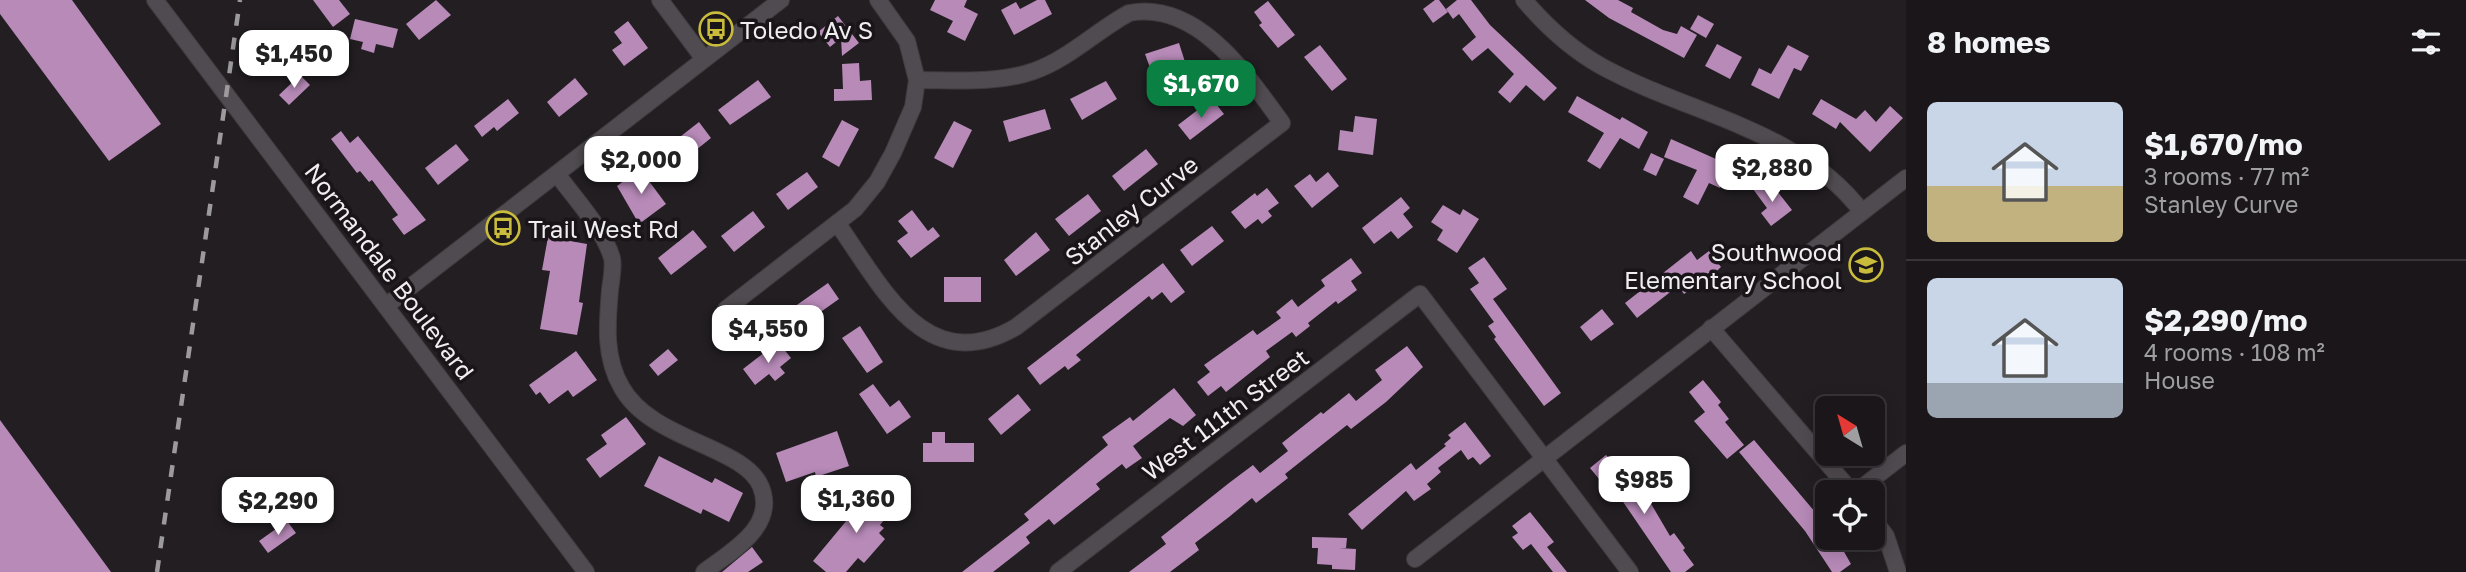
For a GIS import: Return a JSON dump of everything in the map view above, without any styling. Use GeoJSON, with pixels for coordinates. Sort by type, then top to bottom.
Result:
{"type":"FeatureCollection","features":[{"type":"Feature","properties":{"kind":"street","name":"Normandale Boulevard"},"geometry":{"type":"LineString","coordinates":[[155,0],[586,572]]}},
{"type":"Feature","properties":{"kind":"street"},"geometry":{"type":"LineString","coordinates":[[660,0],[704,60]]}},
{"type":"Feature","properties":{"kind":"street"},"geometry":{"type":"LineString","coordinates":[[387,305],[781,0]]}},
{"type":"Feature","properties":{"kind":"street"},"geometry":{"type":"LineString","coordinates":[[726,309],[855,209],[877,183],[905,127],[913,107],[917,80],[907,41],[878,0]]}},
{"type":"Feature","properties":{"kind":"street"},"geometry":{"type":"LineString","coordinates":[[1524,0],[1566,43],[1599,65],[1805,157],[1846,191],[1862,212]]}},
{"type":"Feature","properties":{"kind":"street","name":"Stanley Curve"},"geometry":{"type":"LineString","coordinates":[[837,223],[914,325],[933,337],[953,343],[997,338],[1016,327],[1282,123],[1212,28],[1189,11],[1170,6],[1132,11],[1059,60],[1034,71],[1006,78],[917,80]]}},
{"type":"Feature","properties":{"kind":"street"},"geometry":{"type":"LineString","coordinates":[[556,174],[591,222],[612,260],[607,339],[621,388],[637,409],[657,425],[740,464],[753,474],[762,488],[762,519],[753,533],[704,572]]}},
{"type":"Feature","properties":{"kind":"street"},"geometry":{"type":"LineString","coordinates":[[1415,559],[1906,178]]}},
{"type":"Feature","properties":{"kind":"street","name":"West 111th Street"},"geometry":{"type":"LineString","coordinates":[[1058,572],[1420,294],[1544,458]]}},
{"type":"Feature","properties":{"kind":"street"},"geometry":{"type":"LineString","coordinates":[[1711,328],[1844,480]]}},
{"type":"Feature","properties":{"kind":"street"},"geometry":{"type":"LineString","coordinates":[[1870,480],[1906,453]]}},
{"type":"Feature","properties":{"kind":"street"},"geometry":{"type":"LineString","coordinates":[[1544,458],[1630,572]]}},
{"type":"Feature","properties":{"kind":"street"},"geometry":{"type":"LineString","coordinates":[[1885,535],[1898,572]]}},
{"type":"Feature","properties":{"kind":"building"},"geometry":{"type":"Polygon","coordinates":[[[0,0],[72,0],[161,124],[109,161],[0,14],[0,0]]]}},
{"type":"Feature","properties":{"kind":"building"},"geometry":{"type":"Polygon","coordinates":[[[313,0],[339,0],[350,14],[333,27],[313,0]]]}},
{"type":"Feature","properties":{"kind":"building"},"geometry":{"type":"Polygon","coordinates":[[[436,0],[451,15],[419,40],[406,24],[436,0]]]}},
{"type":"Feature","properties":{"kind":"building"},"geometry":{"type":"Polygon","coordinates":[[[935,0],[967,0],[964,7],[978,14],[965,41],[947,32],[953,21],[930,10],[935,0]]]}},
{"type":"Feature","properties":{"kind":"building"},"geometry":{"type":"Polygon","coordinates":[[[1037,0],[1045,0],[1052,14],[1014,35],[1001,10],[1016,2],[1020,9],[1037,0]]]}},
{"type":"Feature","properties":{"kind":"building"},"geometry":{"type":"Polygon","coordinates":[[[1439,0],[1448,12],[1433,23],[1423,9],[1439,0]]]}},
{"type":"Feature","properties":{"kind":"building"},"geometry":{"type":"Polygon","coordinates":[[[1457,0],[1471,0],[1490,25],[1557,88],[1544,101],[1526,85],[1510,103],[1498,92],[1514,74],[1488,48],[1472,61],[1462,49],[1476,37],[1459,14],[1453,19],[1446,9],[1457,0]]]}},
{"type":"Feature","properties":{"kind":"building"},"geometry":{"type":"Polygon","coordinates":[[[1585,0],[1618,0],[1633,8],[1631,12],[1663,30],[1677,34],[1681,26],[1697,35],[1684,58],[1609,18],[1585,0]]]}},
{"type":"Feature","properties":{"kind":"building"},"geometry":{"type":"Polygon","coordinates":[[[1268,1],[1295,35],[1278,48],[1259,25],[1262,23],[1254,12],[1268,1]]]}},
{"type":"Feature","properties":{"kind":"building"},"geometry":{"type":"Polygon","coordinates":[[[1698,15],[1714,24],[1706,38],[1690,29],[1698,15]]]}},
{"type":"Feature","properties":{"kind":"building"},"geometry":{"type":"Polygon","coordinates":[[[838,16],[859,43],[842,56],[841,38],[830,47],[818,32],[838,16]]]}},
{"type":"Feature","properties":{"kind":"building"},"geometry":{"type":"Polygon","coordinates":[[[355,19],[398,29],[393,48],[376,44],[374,53],[361,49],[363,42],[350,39],[355,19]]]}},
{"type":"Feature","properties":{"kind":"building"},"geometry":{"type":"Polygon","coordinates":[[[628,21],[648,48],[624,66],[612,50],[622,43],[614,32],[628,21]]]}},
{"type":"Feature","properties":{"kind":"building"},"geometry":{"type":"Polygon","coordinates":[[[1179,43],[1185,62],[1152,73],[1145,54],[1179,43]]]}},
{"type":"Feature","properties":{"kind":"building"},"geometry":{"type":"Polygon","coordinates":[[[1717,44],[1742,57],[1730,79],[1705,66],[1717,44]]]}},
{"type":"Feature","properties":{"kind":"building"},"geometry":{"type":"Polygon","coordinates":[[[1320,45],[1347,79],[1332,91],[1304,57],[1320,45]]]}},
{"type":"Feature","properties":{"kind":"building"},"geometry":{"type":"Polygon","coordinates":[[[1788,45],[1809,56],[1801,71],[1794,68],[1779,99],[1751,85],[1759,68],[1771,74],[1788,45]]]}},
{"type":"Feature","properties":{"kind":"building"},"geometry":{"type":"Polygon","coordinates":[[[859,63],[860,81],[871,80],[872,100],[834,101],[834,89],[843,89],[842,64],[859,63]]]}},
{"type":"Feature","properties":{"kind":"building"},"geometry":{"type":"Polygon","coordinates":[[[300,75],[310,85],[289,105],[279,95],[300,75]]]}},
{"type":"Feature","properties":{"kind":"building"},"geometry":{"type":"Polygon","coordinates":[[[575,78],[588,94],[559,117],[547,102],[575,78]]]}},
{"type":"Feature","properties":{"kind":"building"},"geometry":{"type":"Polygon","coordinates":[[[758,80],[771,97],[730,125],[718,110],[758,80]]]}},
{"type":"Feature","properties":{"kind":"building"},"geometry":{"type":"Polygon","coordinates":[[[1106,81],[1117,99],[1082,120],[1070,99],[1106,81]]]}},
{"type":"Feature","properties":{"kind":"building"},"geometry":{"type":"Polygon","coordinates":[[[1577,96],[1648,132],[1639,149],[1620,138],[1600,169],[1587,161],[1604,133],[1568,112],[1577,96]]]}},
{"type":"Feature","properties":{"kind":"building"},"geometry":{"type":"Polygon","coordinates":[[[508,99],[519,113],[497,131],[494,127],[482,137],[474,126],[508,99]]]}},
{"type":"Feature","properties":{"kind":"building"},"geometry":{"type":"Polygon","coordinates":[[[1212,99],[1224,114],[1190,140],[1178,125],[1212,99]]]}},
{"type":"Feature","properties":{"kind":"building"},"geometry":{"type":"Polygon","coordinates":[[[1821,99],[1856,119],[1865,110],[1876,122],[1890,106],[1903,118],[1870,152],[1840,122],[1836,129],[1812,114],[1821,99]]]}},
{"type":"Feature","properties":{"kind":"building"},"geometry":{"type":"Polygon","coordinates":[[[1045,109],[1051,129],[1009,142],[1003,121],[1045,109]]]}},
{"type":"Feature","properties":{"kind":"building"},"geometry":{"type":"Polygon","coordinates":[[[1355,116],[1377,119],[1373,155],[1338,150],[1340,130],[1353,132],[1355,116]]]}},
{"type":"Feature","properties":{"kind":"building"},"geometry":{"type":"Polygon","coordinates":[[[842,120],[859,129],[839,167],[822,157],[842,120]]]}},
{"type":"Feature","properties":{"kind":"building"},"geometry":{"type":"Polygon","coordinates":[[[954,121],[972,130],[953,168],[934,158],[954,121]]]}},
{"type":"Feature","properties":{"kind":"building"},"geometry":{"type":"Polygon","coordinates":[[[699,122],[711,138],[680,163],[667,147],[699,122]]]}},
{"type":"Feature","properties":{"kind":"building"},"geometry":{"type":"Polygon","coordinates":[[[341,131],[350,143],[358,136],[426,220],[404,235],[392,219],[398,215],[372,180],[369,182],[360,171],[357,173],[331,139],[341,131]]]}},
{"type":"Feature","properties":{"kind":"building"},"geometry":{"type":"Polygon","coordinates":[[[1671,139],[1743,171],[1735,189],[1722,183],[1720,188],[1709,183],[1698,205],[1683,197],[1697,170],[1664,157],[1671,139]]]}},
{"type":"Feature","properties":{"kind":"building"},"geometry":{"type":"Polygon","coordinates":[[[456,144],[469,160],[438,185],[425,168],[456,144]]]}},
{"type":"Feature","properties":{"kind":"building"},"geometry":{"type":"Polygon","coordinates":[[[1146,149],[1158,164],[1124,191],[1112,176],[1146,149]]]}},
{"type":"Feature","properties":{"kind":"building"},"geometry":{"type":"Polygon","coordinates":[[[1651,153],[1664,159],[1656,176],[1643,170],[1651,153]]]}},
{"type":"Feature","properties":{"kind":"building"},"geometry":{"type":"Polygon","coordinates":[[[640,169],[666,204],[639,224],[617,186],[640,169]]]}},
{"type":"Feature","properties":{"kind":"building"},"geometry":{"type":"Polygon","coordinates":[[[807,172],[818,187],[788,210],[776,194],[807,172]]]}},
{"type":"Feature","properties":{"kind":"building"},"geometry":{"type":"Polygon","coordinates":[[[1328,172],[1339,186],[1312,208],[1294,186],[1310,174],[1316,182],[1328,172]]]}},
{"type":"Feature","properties":{"kind":"building"},"geometry":{"type":"Polygon","coordinates":[[[1762,182],[1768,191],[1773,186],[1792,210],[1771,226],[1761,213],[1767,208],[1753,189],[1762,182]]]}},
{"type":"Feature","properties":{"kind":"building"},"geometry":{"type":"Polygon","coordinates":[[[1267,188],[1279,203],[1268,211],[1272,216],[1262,224],[1258,219],[1245,229],[1231,212],[1255,193],[1257,196],[1267,188]]]}},
{"type":"Feature","properties":{"kind":"building"},"geometry":{"type":"Polygon","coordinates":[[[1088,194],[1101,211],[1069,236],[1055,219],[1088,194]]]}},
{"type":"Feature","properties":{"kind":"building"},"geometry":{"type":"Polygon","coordinates":[[[1401,197],[1410,208],[1403,214],[1413,227],[1398,239],[1391,231],[1374,244],[1362,228],[1401,197]]]}},
{"type":"Feature","properties":{"kind":"building"},"geometry":{"type":"Polygon","coordinates":[[[1443,205],[1460,215],[1463,209],[1479,219],[1457,253],[1437,240],[1443,230],[1431,222],[1443,205]]]}},
{"type":"Feature","properties":{"kind":"building"},"geometry":{"type":"Polygon","coordinates":[[[912,210],[928,231],[933,227],[940,236],[911,258],[897,241],[908,233],[898,221],[912,210]]]}},
{"type":"Feature","properties":{"kind":"building"},"geometry":{"type":"Polygon","coordinates":[[[753,211],[765,227],[734,252],[721,236],[753,211]]]}},
{"type":"Feature","properties":{"kind":"building"},"geometry":{"type":"Polygon","coordinates":[[[1212,226],[1224,241],[1192,266],[1180,250],[1212,226]]]}},
{"type":"Feature","properties":{"kind":"building"},"geometry":{"type":"Polygon","coordinates":[[[693,230],[707,247],[671,275],[658,258],[693,230]]]}},
{"type":"Feature","properties":{"kind":"building"},"geometry":{"type":"Polygon","coordinates":[[[1036,232],[1050,250],[1016,276],[1004,260],[1036,232]]]}},
{"type":"Feature","properties":{"kind":"building"},"geometry":{"type":"Polygon","coordinates":[[[548,237],[587,244],[579,302],[583,303],[577,335],[540,329],[550,271],[542,270],[548,237]]]}},
{"type":"Feature","properties":{"kind":"building"},"geometry":{"type":"Polygon","coordinates":[[[1691,251],[1697,260],[1709,251],[1721,267],[1700,287],[1698,284],[1684,294],[1678,286],[1637,318],[1625,303],[1691,251]]]}},
{"type":"Feature","properties":{"kind":"building"},"geometry":{"type":"Polygon","coordinates":[[[1484,257],[1507,289],[1493,299],[1561,393],[1544,406],[1494,339],[1496,337],[1488,326],[1494,322],[1470,289],[1479,283],[1468,268],[1484,257]]]}},
{"type":"Feature","properties":{"kind":"building"},"geometry":{"type":"Polygon","coordinates":[[[1351,258],[1362,273],[1351,281],[1357,290],[1338,304],[1336,301],[1308,323],[1310,326],[1296,337],[1292,332],[1266,351],[1270,357],[1226,392],[1221,386],[1208,396],[1197,382],[1210,372],[1204,365],[1253,330],[1257,335],[1281,318],[1276,312],[1292,299],[1298,307],[1325,286],[1321,280],[1351,258]]]}},
{"type":"Feature","properties":{"kind":"building"},"geometry":{"type":"Polygon","coordinates":[[[1163,263],[1185,292],[1171,303],[1162,292],[1152,300],[1149,296],[1076,355],[1081,360],[1068,370],[1065,366],[1040,385],[1027,368],[1163,263]]]}},
{"type":"Feature","properties":{"kind":"building"},"geometry":{"type":"Polygon","coordinates":[[[944,277],[981,277],[981,302],[944,302],[944,277]]]}},
{"type":"Feature","properties":{"kind":"building"},"geometry":{"type":"Polygon","coordinates":[[[828,283],[839,299],[805,323],[794,307],[828,283]]]}},
{"type":"Feature","properties":{"kind":"building"},"geometry":{"type":"Polygon","coordinates":[[[1602,309],[1614,324],[1591,341],[1580,327],[1602,309]]]}},
{"type":"Feature","properties":{"kind":"building"},"geometry":{"type":"Polygon","coordinates":[[[860,326],[883,362],[867,373],[842,338],[860,326]]]}},
{"type":"Feature","properties":{"kind":"building"},"geometry":{"type":"Polygon","coordinates":[[[778,342],[791,358],[780,367],[785,373],[775,381],[769,374],[755,385],[743,369],[778,342]]]}},
{"type":"Feature","properties":{"kind":"building"},"geometry":{"type":"Polygon","coordinates":[[[1407,346],[1423,367],[1386,402],[1351,429],[1347,425],[1285,474],[1288,478],[1256,503],[1252,498],[1195,543],[1199,550],[1170,572],[1129,572],[1166,544],[1161,537],[1229,483],[1253,465],[1260,473],[1288,451],[1282,443],[1321,412],[1323,414],[1349,393],[1356,401],[1382,380],[1375,370],[1407,346]]]}},
{"type":"Feature","properties":{"kind":"building"},"geometry":{"type":"Polygon","coordinates":[[[668,349],[678,360],[658,376],[649,365],[668,349]]]}},
{"type":"Feature","properties":{"kind":"building"},"geometry":{"type":"Polygon","coordinates":[[[576,351],[597,380],[573,397],[568,390],[549,404],[540,392],[536,395],[529,385],[576,351]]]}},
{"type":"Feature","properties":{"kind":"building"},"geometry":{"type":"Polygon","coordinates":[[[1703,380],[1721,402],[1718,405],[1729,419],[1725,422],[1744,445],[1727,459],[1694,421],[1705,412],[1689,392],[1703,380]]]}},
{"type":"Feature","properties":{"kind":"building"},"geometry":{"type":"Polygon","coordinates":[[[873,384],[890,407],[899,400],[911,417],[887,434],[859,394],[873,384]]]}},
{"type":"Feature","properties":{"kind":"building"},"geometry":{"type":"Polygon","coordinates":[[[1174,388],[1196,415],[1183,426],[1170,418],[1133,446],[1142,458],[1126,469],[1122,464],[1096,484],[1100,489],[1054,525],[1049,519],[1026,537],[1030,543],[993,572],[962,572],[1029,520],[1024,514],[1108,445],[1102,437],[1130,417],[1133,421],[1174,388]]]}},
{"type":"Feature","properties":{"kind":"building"},"geometry":{"type":"Polygon","coordinates":[[[1018,394],[1031,410],[1001,435],[988,419],[1018,394]]]}},
{"type":"Feature","properties":{"kind":"building"},"geometry":{"type":"Polygon","coordinates":[[[626,417],[646,444],[600,478],[586,459],[607,444],[601,435],[626,417]]]}},
{"type":"Feature","properties":{"kind":"building"},"geometry":{"type":"Polygon","coordinates":[[[0,420],[111,572],[0,572],[0,420]]]}},
{"type":"Feature","properties":{"kind":"building"},"geometry":{"type":"Polygon","coordinates":[[[1465,422],[1491,456],[1480,465],[1473,457],[1468,460],[1461,450],[1438,468],[1441,472],[1427,484],[1431,489],[1414,501],[1406,491],[1362,530],[1348,514],[1411,463],[1416,470],[1446,446],[1444,444],[1451,438],[1448,435],[1465,422]]]}},
{"type":"Feature","properties":{"kind":"building"},"geometry":{"type":"Polygon","coordinates":[[[837,431],[849,466],[816,477],[815,472],[786,482],[776,453],[837,431]]]}},
{"type":"Feature","properties":{"kind":"building"},"geometry":{"type":"Polygon","coordinates":[[[932,432],[945,432],[945,443],[974,443],[974,462],[923,462],[923,443],[932,443],[932,432]]]}},
{"type":"Feature","properties":{"kind":"building"},"geometry":{"type":"Polygon","coordinates":[[[1754,440],[1815,512],[1815,546],[1805,531],[1739,452],[1754,440]]]}},
{"type":"Feature","properties":{"kind":"building"},"geometry":{"type":"Polygon","coordinates":[[[1606,455],[1640,493],[1643,490],[1670,536],[1674,533],[1685,548],[1683,550],[1694,565],[1685,572],[1671,572],[1617,493],[1613,496],[1590,468],[1606,455]]]}},
{"type":"Feature","properties":{"kind":"building"},"geometry":{"type":"Polygon","coordinates":[[[659,456],[712,483],[715,478],[743,493],[729,522],[703,509],[701,514],[644,486],[659,456]]]}},
{"type":"Feature","properties":{"kind":"building"},"geometry":{"type":"Polygon","coordinates":[[[869,487],[894,508],[880,525],[884,528],[879,533],[885,539],[864,563],[858,558],[846,572],[826,572],[813,561],[852,514],[849,511],[869,487]]]}},
{"type":"Feature","properties":{"kind":"building"},"geometry":{"type":"Polygon","coordinates":[[[1530,512],[1554,542],[1547,547],[1567,572],[1553,572],[1531,544],[1523,550],[1512,537],[1518,533],[1512,526],[1530,512]]]}},
{"type":"Feature","properties":{"kind":"building"},"geometry":{"type":"Polygon","coordinates":[[[287,521],[296,533],[268,553],[259,541],[287,521]]]}},
{"type":"Feature","properties":{"kind":"building"},"geometry":{"type":"Polygon","coordinates":[[[1312,537],[1347,538],[1346,548],[1339,548],[1356,549],[1355,570],[1332,569],[1332,565],[1317,564],[1318,548],[1312,548],[1312,537]]]}},
{"type":"Feature","properties":{"kind":"building"},"geometry":{"type":"Polygon","coordinates":[[[752,547],[763,562],[748,572],[722,572],[752,547]]]}},
{"type":"Feature","properties":{"kind":"building"},"geometry":{"type":"Polygon","coordinates":[[[1818,550],[1843,550],[1851,564],[1840,572],[1832,572],[1818,550]]]}},
{"type":"Feature","properties":{"kind":"railway"},"geometry":{"type":"LineString","coordinates":[[157,572],[240,0]]}},
{"type":"Feature","properties":{"kind":"place","name":"Toledo Av S"},"geometry":{"type":"Point","coordinates":[716,29]}},
{"type":"Feature","properties":{"kind":"place","name":"Trail West Rd"},"geometry":{"type":"Point","coordinates":[503,228]}},
{"type":"Feature","properties":{"kind":"place","name":"Southwood Elementary School"},"geometry":{"type":"Point","coordinates":[1866,265]}}]}
